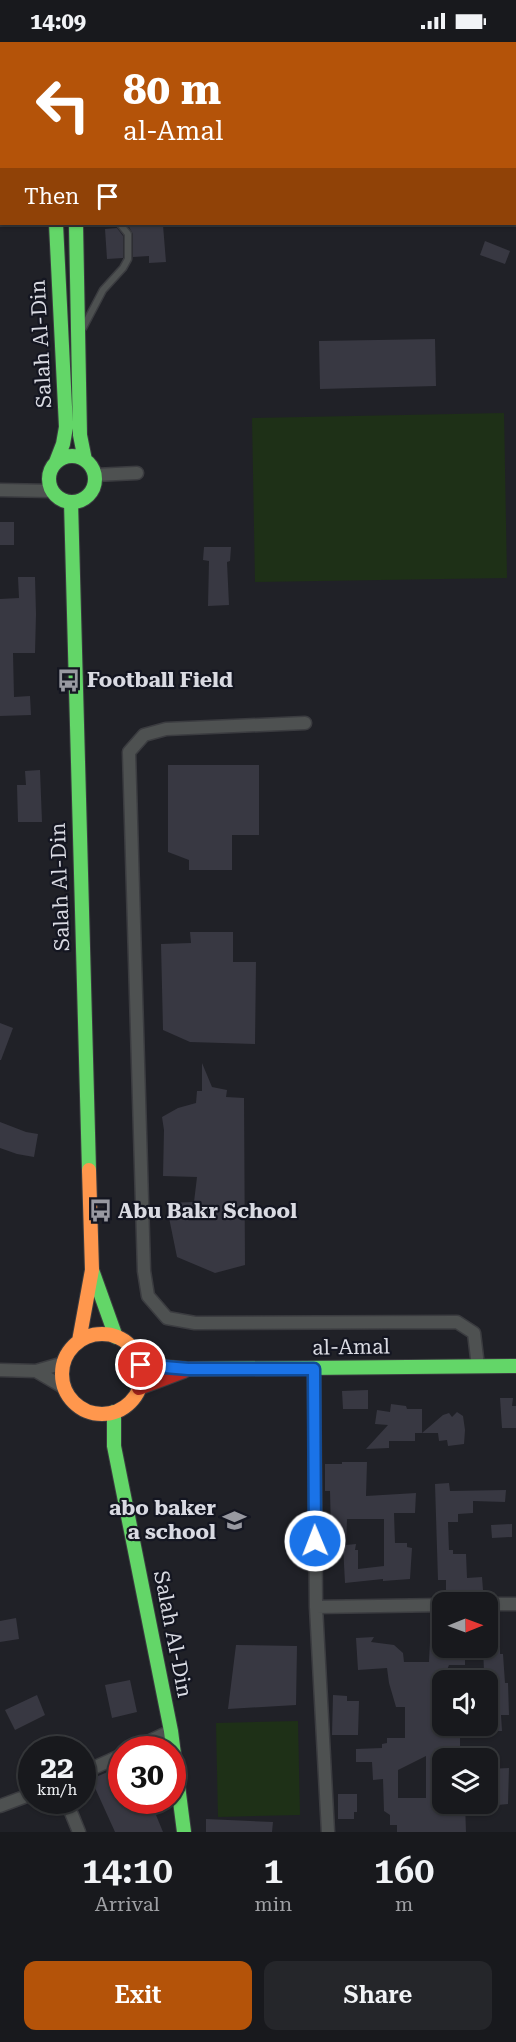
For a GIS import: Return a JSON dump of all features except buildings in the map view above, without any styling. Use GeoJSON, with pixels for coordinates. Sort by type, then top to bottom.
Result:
{"type":"FeatureCollection","features":[{"type":"Feature","properties":{"kind":"main road","name":"Salah Al-Din"},"geometry":{"type":"LineString","coordinates":[[56,225],[66,427],[56,462]]}},
{"type":"Feature","properties":{"kind":"main road","name":"Salah Al-Din"},"geometry":{"type":"LineString","coordinates":[[73,232],[80,435],[85,460]]}},
{"type":"Feature","properties":{"kind":"main road"},"geometry":{"type":"LineString","coordinates":[[71,456],[85,460],[91,465],[95,475],[91,493],[85,498],[71,502],[63,501],[52,491],[49,475],[56,462],[71,456]]}},
{"type":"Feature","properties":{"kind":"main road","name":"Salah Al-Din"},"geometry":{"type":"LineString","coordinates":[[71,502],[92,1270],[79,1341]]}},
{"type":"Feature","properties":{"kind":"main road","name":"Salah Al-Din"},"geometry":{"type":"LineString","coordinates":[[92,1270],[116,1337]]}},
{"type":"Feature","properties":{"kind":"main road"},"geometry":{"type":"LineString","coordinates":[[97,1335],[116,1337],[128,1343],[136,1353],[141,1365],[142,1377],[139,1388],[133,1399],[114,1412],[102,1414],[90,1412],[75,1402],[65,1388],[62,1375],[64,1363],[70,1351],[79,1341],[97,1335]]}},
{"type":"Feature","properties":{"kind":"main road","name":"al-Amal"},"geometry":{"type":"LineString","coordinates":[[141,1365],[188,1369],[516,1366]]}},
{"type":"Feature","properties":{"kind":"main road","name":"al-Amal"},"geometry":{"type":"LineString","coordinates":[[139,1388],[188,1369]]}},
{"type":"Feature","properties":{"kind":"main road","name":"Salah Al-Din"},"geometry":{"type":"LineString","coordinates":[[90,1412],[114,1446]]}},
{"type":"Feature","properties":{"kind":"main road","name":"Salah Al-Din"},"geometry":{"type":"LineString","coordinates":[[114,1412],[114,1446],[171,1731],[184,1832]]}},
{"type":"Feature","properties":{"kind":"street"},"geometry":{"type":"LineString","coordinates":[[95,475],[137,473]]}},
{"type":"Feature","properties":{"kind":"street"},"geometry":{"type":"LineString","coordinates":[[0,490],[52,491]]}},
{"type":"Feature","properties":{"kind":"street"},"geometry":{"type":"LineString","coordinates":[[305,723],[166,729],[144,735],[129,752],[144,1272],[148,1296],[167,1318],[195,1323],[458,1322],[474,1333],[477,1366]]}},
{"type":"Feature","properties":{"kind":"street"},"geometry":{"type":"LineString","coordinates":[[0,1370],[36,1371],[64,1363]]}},
{"type":"Feature","properties":{"kind":"street"},"geometry":{"type":"LineString","coordinates":[[314,1369],[316,1607],[328,1832]]}},
{"type":"Feature","properties":{"kind":"street"},"geometry":{"type":"LineString","coordinates":[[36,1371],[65,1388]]}},
{"type":"Feature","properties":{"kind":"street"},"geometry":{"type":"LineString","coordinates":[[498,1604],[516,1604]]}},
{"type":"Feature","properties":{"kind":"street"},"geometry":{"type":"LineString","coordinates":[[316,1607],[432,1605]]}},
{"type":"Feature","properties":{"kind":"street"},"geometry":{"type":"LineString","coordinates":[[160,1736],[171,1731]]}},
{"type":"Feature","properties":{"kind":"street"},"geometry":{"type":"LineString","coordinates":[[0,1806],[18,1799]]}},
{"type":"Feature","properties":{"kind":"street"},"geometry":{"type":"LineString","coordinates":[[72,1814],[79,1832]]}},
{"type":"Feature","properties":{"kind":"lane"},"geometry":{"type":"LineString","coordinates":[[78,352],[82,331],[91,311],[102,290],[123,268],[129,252],[128,234],[121,225]]}},
{"type":"Feature","properties":{"kind":"lane"},"geometry":{"type":"LineString","coordinates":[[58,265],[73,232]]}},
{"type":"Feature","properties":{"kind":"green space"},"geometry":{"type":"Polygon","coordinates":[[[504,413],[507,578],[255,582],[252,418],[504,413]]]}},
{"type":"Feature","properties":{"kind":"green space"},"geometry":{"type":"Polygon","coordinates":[[[298,1721],[300,1815],[218,1817],[216,1723],[298,1721]]]}},
{"type":"Feature","properties":{"kind":"traffic: fast"},"geometry":{"type":"LineString","coordinates":[[56,225],[66,427],[56,462]]}},
{"type":"Feature","properties":{"kind":"traffic: fast"},"geometry":{"type":"LineString","coordinates":[[76,225],[80,435],[85,460]]}},
{"type":"Feature","properties":{"kind":"traffic: fast"},"geometry":{"type":"LineString","coordinates":[[72,456],[88,463],[95,479],[88,495],[72,502],[56,495],[49,479],[56,463],[72,456]]}},
{"type":"Feature","properties":{"kind":"traffic: fast"},"geometry":{"type":"LineString","coordinates":[[71,502],[89,1170]]}},
{"type":"Feature","properties":{"kind":"traffic: fast"},"geometry":{"type":"LineString","coordinates":[[92,1270],[116,1337]]}},
{"type":"Feature","properties":{"kind":"traffic: fast"},"geometry":{"type":"LineString","coordinates":[[141,1365],[187,1369],[516,1366]]}},
{"type":"Feature","properties":{"kind":"traffic: fast"},"geometry":{"type":"LineString","coordinates":[[114,1412],[114,1446],[171,1731],[184,1832]]}},
{"type":"Feature","properties":{"kind":"traffic: slow"},"geometry":{"type":"LineString","coordinates":[[79,1341],[92,1270],[89,1170]]}},
{"type":"Feature","properties":{"kind":"traffic: slow"},"geometry":{"type":"LineString","coordinates":[[102,1334],[117,1337],[130,1346],[139,1359],[142,1374],[139,1389],[130,1402],[117,1411],[102,1414],[87,1411],[74,1402],[65,1389],[62,1374],[65,1359],[74,1346],[87,1337],[102,1334]]}},
{"type":"Feature","properties":{"kind":"traffic: jam"},"geometry":{"type":"LineString","coordinates":[[139,1388],[184,1371]]}},
{"type":"Feature","properties":{"kind":"place","name":"Football Field"},"geometry":{"type":"Point","coordinates":[69,680]}},
{"type":"Feature","properties":{"kind":"place","name":"Abu Bakr School"},"geometry":{"type":"Point","coordinates":[100,1211]}},
{"type":"Feature","properties":{"kind":"place","name":"abo baker a school"},"geometry":{"type":"Point","coordinates":[234,1520]}},
{"type":"Feature","properties":{"kind":"route"},"geometry":{"type":"LineString","coordinates":[[141,1365],[188,1369],[314,1369],[315,1541]]}}]}
